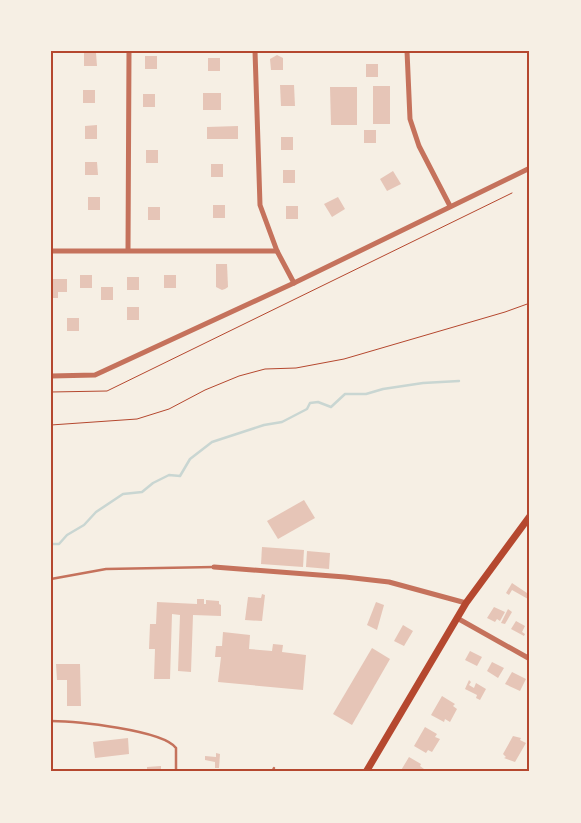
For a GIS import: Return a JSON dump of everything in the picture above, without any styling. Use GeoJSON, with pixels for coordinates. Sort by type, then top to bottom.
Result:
{"type":"FeatureCollection","features":[{"type":"Feature","properties":{"kind":"main road"},"geometry":{"type":"LineString","coordinates":[[366,772],[466,603],[530,516]]}},
{"type":"Feature","properties":{"kind":"street"},"geometry":{"type":"LineString","coordinates":[[128,250],[129,51]]}},
{"type":"Feature","properties":{"kind":"street"},"geometry":{"type":"LineString","coordinates":[[255,51],[260,206],[277,251],[294,282]]}},
{"type":"Feature","properties":{"kind":"street"},"geometry":{"type":"LineString","coordinates":[[407,51],[410,119],[419,146],[450,206]]}},
{"type":"Feature","properties":{"kind":"street"},"geometry":{"type":"LineString","coordinates":[[51,376],[95,375],[294,282],[530,168]]}},
{"type":"Feature","properties":{"kind":"street"},"geometry":{"type":"LineString","coordinates":[[51,251],[277,251]]}},
{"type":"Feature","properties":{"kind":"street"},"geometry":{"type":"LineString","coordinates":[[214,567],[389,582],[466,603]]}},
{"type":"Feature","properties":{"kind":"street"},"geometry":{"type":"LineString","coordinates":[[457,618],[530,660]]}},
{"type":"Feature","properties":{"kind":"lane"},"geometry":{"type":"LineString","coordinates":[[51,579],[106,569],[214,567]]}},
{"type":"Feature","properties":{"kind":"lane"},"geometry":{"type":"LineString","coordinates":[[51,721],[117,727],[168,741],[176,748],[176,772]]}},
{"type":"Feature","properties":{"kind":"lane"},"geometry":{"type":"LineString","coordinates":[[272,772],[274,768]]}},
{"type":"Feature","properties":{"kind":"path"},"geometry":{"type":"LineString","coordinates":[[51,392],[107,391],[512,193]]}},
{"type":"Feature","properties":{"kind":"path"},"geometry":{"type":"LineString","coordinates":[[51,425],[137,419],[169,409],[205,390],[239,376],[264,369],[296,368],[344,359],[530,303]]}},
{"type":"Feature","properties":{"kind":"building"},"geometry":{"type":"Polygon","coordinates":[[[84,53],[96,53],[97,66],[84,66],[84,53]]]}},
{"type":"Feature","properties":{"kind":"building"},"geometry":{"type":"Polygon","coordinates":[[[277,55],[283,58],[283,70],[271,70],[270,59],[277,55]]]}},
{"type":"Feature","properties":{"kind":"building"},"geometry":{"type":"Polygon","coordinates":[[[145,56],[157,56],[157,69],[145,69],[145,56]]]}},
{"type":"Feature","properties":{"kind":"building"},"geometry":{"type":"Polygon","coordinates":[[[208,58],[220,58],[220,71],[208,71],[208,58]]]}},
{"type":"Feature","properties":{"kind":"building"},"geometry":{"type":"Polygon","coordinates":[[[366,64],[378,64],[378,77],[366,77],[366,64]]]}},
{"type":"Feature","properties":{"kind":"building"},"geometry":{"type":"Polygon","coordinates":[[[280,85],[294,85],[295,106],[281,106],[280,85]]]}},
{"type":"Feature","properties":{"kind":"building"},"geometry":{"type":"Polygon","coordinates":[[[373,86],[390,86],[390,124],[373,124],[373,86]]]}},
{"type":"Feature","properties":{"kind":"building"},"geometry":{"type":"Polygon","coordinates":[[[330,87],[357,87],[357,125],[331,125],[330,87]]]}},
{"type":"Feature","properties":{"kind":"building"},"geometry":{"type":"Polygon","coordinates":[[[83,90],[95,90],[95,103],[83,103],[83,90]]]}},
{"type":"Feature","properties":{"kind":"building"},"geometry":{"type":"Polygon","coordinates":[[[203,93],[221,93],[221,110],[203,110],[203,93]]]}},
{"type":"Feature","properties":{"kind":"building"},"geometry":{"type":"Polygon","coordinates":[[[143,94],[155,94],[155,107],[143,107],[143,94]]]}},
{"type":"Feature","properties":{"kind":"building"},"geometry":{"type":"Polygon","coordinates":[[[97,125],[97,139],[85,139],[85,126],[97,125]]]}},
{"type":"Feature","properties":{"kind":"building"},"geometry":{"type":"Polygon","coordinates":[[[238,126],[238,139],[207,139],[207,127],[238,126]]]}},
{"type":"Feature","properties":{"kind":"building"},"geometry":{"type":"Polygon","coordinates":[[[364,130],[376,130],[376,143],[364,143],[364,130]]]}},
{"type":"Feature","properties":{"kind":"building"},"geometry":{"type":"Polygon","coordinates":[[[281,137],[293,137],[293,150],[281,150],[281,137]]]}},
{"type":"Feature","properties":{"kind":"building"},"geometry":{"type":"Polygon","coordinates":[[[146,150],[158,150],[158,163],[146,163],[146,150]]]}},
{"type":"Feature","properties":{"kind":"building"},"geometry":{"type":"Polygon","coordinates":[[[85,162],[97,162],[98,175],[85,175],[85,162]]]}},
{"type":"Feature","properties":{"kind":"building"},"geometry":{"type":"Polygon","coordinates":[[[211,164],[223,164],[223,177],[211,177],[211,164]]]}},
{"type":"Feature","properties":{"kind":"building"},"geometry":{"type":"Polygon","coordinates":[[[283,170],[295,170],[295,183],[283,183],[283,170]]]}},
{"type":"Feature","properties":{"kind":"building"},"geometry":{"type":"Polygon","coordinates":[[[393,171],[401,184],[387,191],[380,179],[393,171]]]}},
{"type":"Feature","properties":{"kind":"building"},"geometry":{"type":"Polygon","coordinates":[[[88,197],[100,197],[100,210],[88,210],[88,197]]]}},
{"type":"Feature","properties":{"kind":"building"},"geometry":{"type":"Polygon","coordinates":[[[338,197],[345,209],[332,217],[324,204],[338,197]]]}},
{"type":"Feature","properties":{"kind":"building"},"geometry":{"type":"Polygon","coordinates":[[[213,205],[225,205],[225,218],[213,218],[213,205]]]}},
{"type":"Feature","properties":{"kind":"building"},"geometry":{"type":"Polygon","coordinates":[[[286,206],[298,206],[298,219],[286,219],[286,206]]]}},
{"type":"Feature","properties":{"kind":"building"},"geometry":{"type":"Polygon","coordinates":[[[148,207],[160,207],[160,220],[148,220],[148,207]]]}},
{"type":"Feature","properties":{"kind":"building"},"geometry":{"type":"Polygon","coordinates":[[[216,264],[227,264],[228,287],[222,290],[216,287],[216,264]]]}},
{"type":"Feature","properties":{"kind":"building"},"geometry":{"type":"Polygon","coordinates":[[[80,275],[92,275],[92,288],[80,288],[80,275]]]}},
{"type":"Feature","properties":{"kind":"building"},"geometry":{"type":"Polygon","coordinates":[[[164,275],[176,275],[176,288],[164,288],[164,275]]]}},
{"type":"Feature","properties":{"kind":"building"},"geometry":{"type":"Polygon","coordinates":[[[127,277],[139,277],[139,290],[127,290],[127,277]]]}},
{"type":"Feature","properties":{"kind":"building"},"geometry":{"type":"Polygon","coordinates":[[[51,279],[67,279],[67,292],[58,292],[58,298],[51,298],[51,279]]]}},
{"type":"Feature","properties":{"kind":"building"},"geometry":{"type":"Polygon","coordinates":[[[101,287],[113,287],[113,300],[101,300],[101,287]]]}},
{"type":"Feature","properties":{"kind":"building"},"geometry":{"type":"Polygon","coordinates":[[[127,307],[139,307],[139,320],[127,320],[127,307]]]}},
{"type":"Feature","properties":{"kind":"building"},"geometry":{"type":"Polygon","coordinates":[[[67,318],[79,318],[79,331],[67,331],[67,318]]]}},
{"type":"Feature","properties":{"kind":"building"},"geometry":{"type":"Polygon","coordinates":[[[304,500],[315,518],[278,539],[267,521],[304,500]]]}},
{"type":"Feature","properties":{"kind":"building"},"geometry":{"type":"Polygon","coordinates":[[[262,547],[304,550],[303,567],[261,564],[262,547]]]}},
{"type":"Feature","properties":{"kind":"building"},"geometry":{"type":"Polygon","coordinates":[[[307,551],[330,553],[329,569],[306,567],[307,551]]]}},
{"type":"Feature","properties":{"kind":"building"},"geometry":{"type":"Polygon","coordinates":[[[512,583],[530,595],[528,599],[512,590],[509,595],[506,593],[512,583]]]}},
{"type":"Feature","properties":{"kind":"building"},"geometry":{"type":"Polygon","coordinates":[[[262,594],[265,595],[262,621],[245,620],[248,597],[261,598],[262,594]]]}},
{"type":"Feature","properties":{"kind":"building"},"geometry":{"type":"Polygon","coordinates":[[[197,599],[204,599],[204,604],[206,604],[206,600],[219,601],[221,616],[193,615],[191,672],[178,671],[180,615],[172,614],[170,679],[154,679],[155,649],[149,649],[150,624],[156,624],[157,602],[197,604],[197,599]]]}},
{"type":"Feature","properties":{"kind":"building"},"geometry":{"type":"Polygon","coordinates":[[[376,602],[384,605],[377,630],[367,625],[376,602]]]}},
{"type":"Feature","properties":{"kind":"building"},"geometry":{"type":"Polygon","coordinates":[[[494,607],[505,612],[500,621],[497,619],[495,622],[487,618],[494,607]]]}},
{"type":"Feature","properties":{"kind":"building"},"geometry":{"type":"Polygon","coordinates":[[[508,609],[512,612],[505,624],[501,623],[508,609]]]}},
{"type":"Feature","properties":{"kind":"building"},"geometry":{"type":"Polygon","coordinates":[[[516,621],[525,626],[522,632],[525,634],[524,636],[511,629],[516,621]]]}},
{"type":"Feature","properties":{"kind":"building"},"geometry":{"type":"Polygon","coordinates":[[[403,625],[413,631],[404,646],[394,641],[403,625]]]}},
{"type":"Feature","properties":{"kind":"building"},"geometry":{"type":"Polygon","coordinates":[[[223,632],[250,635],[249,649],[272,651],[273,644],[283,645],[282,652],[306,655],[303,690],[218,682],[221,657],[215,657],[216,646],[222,646],[223,632]]]}},
{"type":"Feature","properties":{"kind":"building"},"geometry":{"type":"Polygon","coordinates":[[[372,648],[390,659],[352,725],[333,714],[372,648]]]}},
{"type":"Feature","properties":{"kind":"building"},"geometry":{"type":"Polygon","coordinates":[[[470,651],[482,657],[477,666],[465,660],[470,651]]]}},
{"type":"Feature","properties":{"kind":"building"},"geometry":{"type":"Polygon","coordinates":[[[492,662],[504,668],[498,678],[487,671],[492,662]]]}},
{"type":"Feature","properties":{"kind":"building"},"geometry":{"type":"Polygon","coordinates":[[[56,664],[80,664],[81,706],[67,706],[67,680],[57,680],[56,664]]]}},
{"type":"Feature","properties":{"kind":"building"},"geometry":{"type":"Polygon","coordinates":[[[512,672],[526,679],[520,691],[505,684],[512,672]]]}},
{"type":"Feature","properties":{"kind":"building"},"geometry":{"type":"Polygon","coordinates":[[[469,680],[471,682],[469,685],[474,688],[476,683],[486,689],[480,700],[476,698],[477,695],[465,689],[469,680]]]}},
{"type":"Feature","properties":{"kind":"building"},"geometry":{"type":"Polygon","coordinates":[[[442,696],[455,704],[453,706],[457,709],[450,722],[445,719],[444,722],[431,715],[442,696]]]}},
{"type":"Feature","properties":{"kind":"building"},"geometry":{"type":"Polygon","coordinates":[[[425,727],[437,734],[435,737],[440,739],[432,752],[428,750],[426,753],[414,746],[425,727]]]}},
{"type":"Feature","properties":{"kind":"building"},"geometry":{"type":"Polygon","coordinates":[[[513,736],[521,738],[520,740],[526,743],[515,762],[504,758],[506,757],[503,754],[513,736]]]}},
{"type":"Feature","properties":{"kind":"building"},"geometry":{"type":"Polygon","coordinates":[[[128,738],[129,754],[95,758],[93,742],[128,738]]]}},
{"type":"Feature","properties":{"kind":"building"},"geometry":{"type":"Polygon","coordinates":[[[216,753],[220,754],[219,768],[215,768],[215,762],[205,760],[205,756],[216,757],[216,753]]]}},
{"type":"Feature","properties":{"kind":"building"},"geometry":{"type":"Polygon","coordinates":[[[409,757],[421,764],[420,766],[424,769],[423,772],[400,772],[409,757]]]}},
{"type":"Feature","properties":{"kind":"building"},"geometry":{"type":"Polygon","coordinates":[[[161,766],[161,772],[147,772],[147,767],[161,766]]]}},
{"type":"Feature","properties":{"kind":"waterway"},"geometry":{"type":"LineString","coordinates":[[51,544],[59,544],[67,535],[84,525],[96,512],[123,494],[142,492],[153,483],[169,475],[180,476],[190,459],[212,442],[264,425],[282,422],[307,409],[310,403],[318,402],[331,407],[345,394],[366,394],[383,389],[423,383],[459,381]]}}]}
